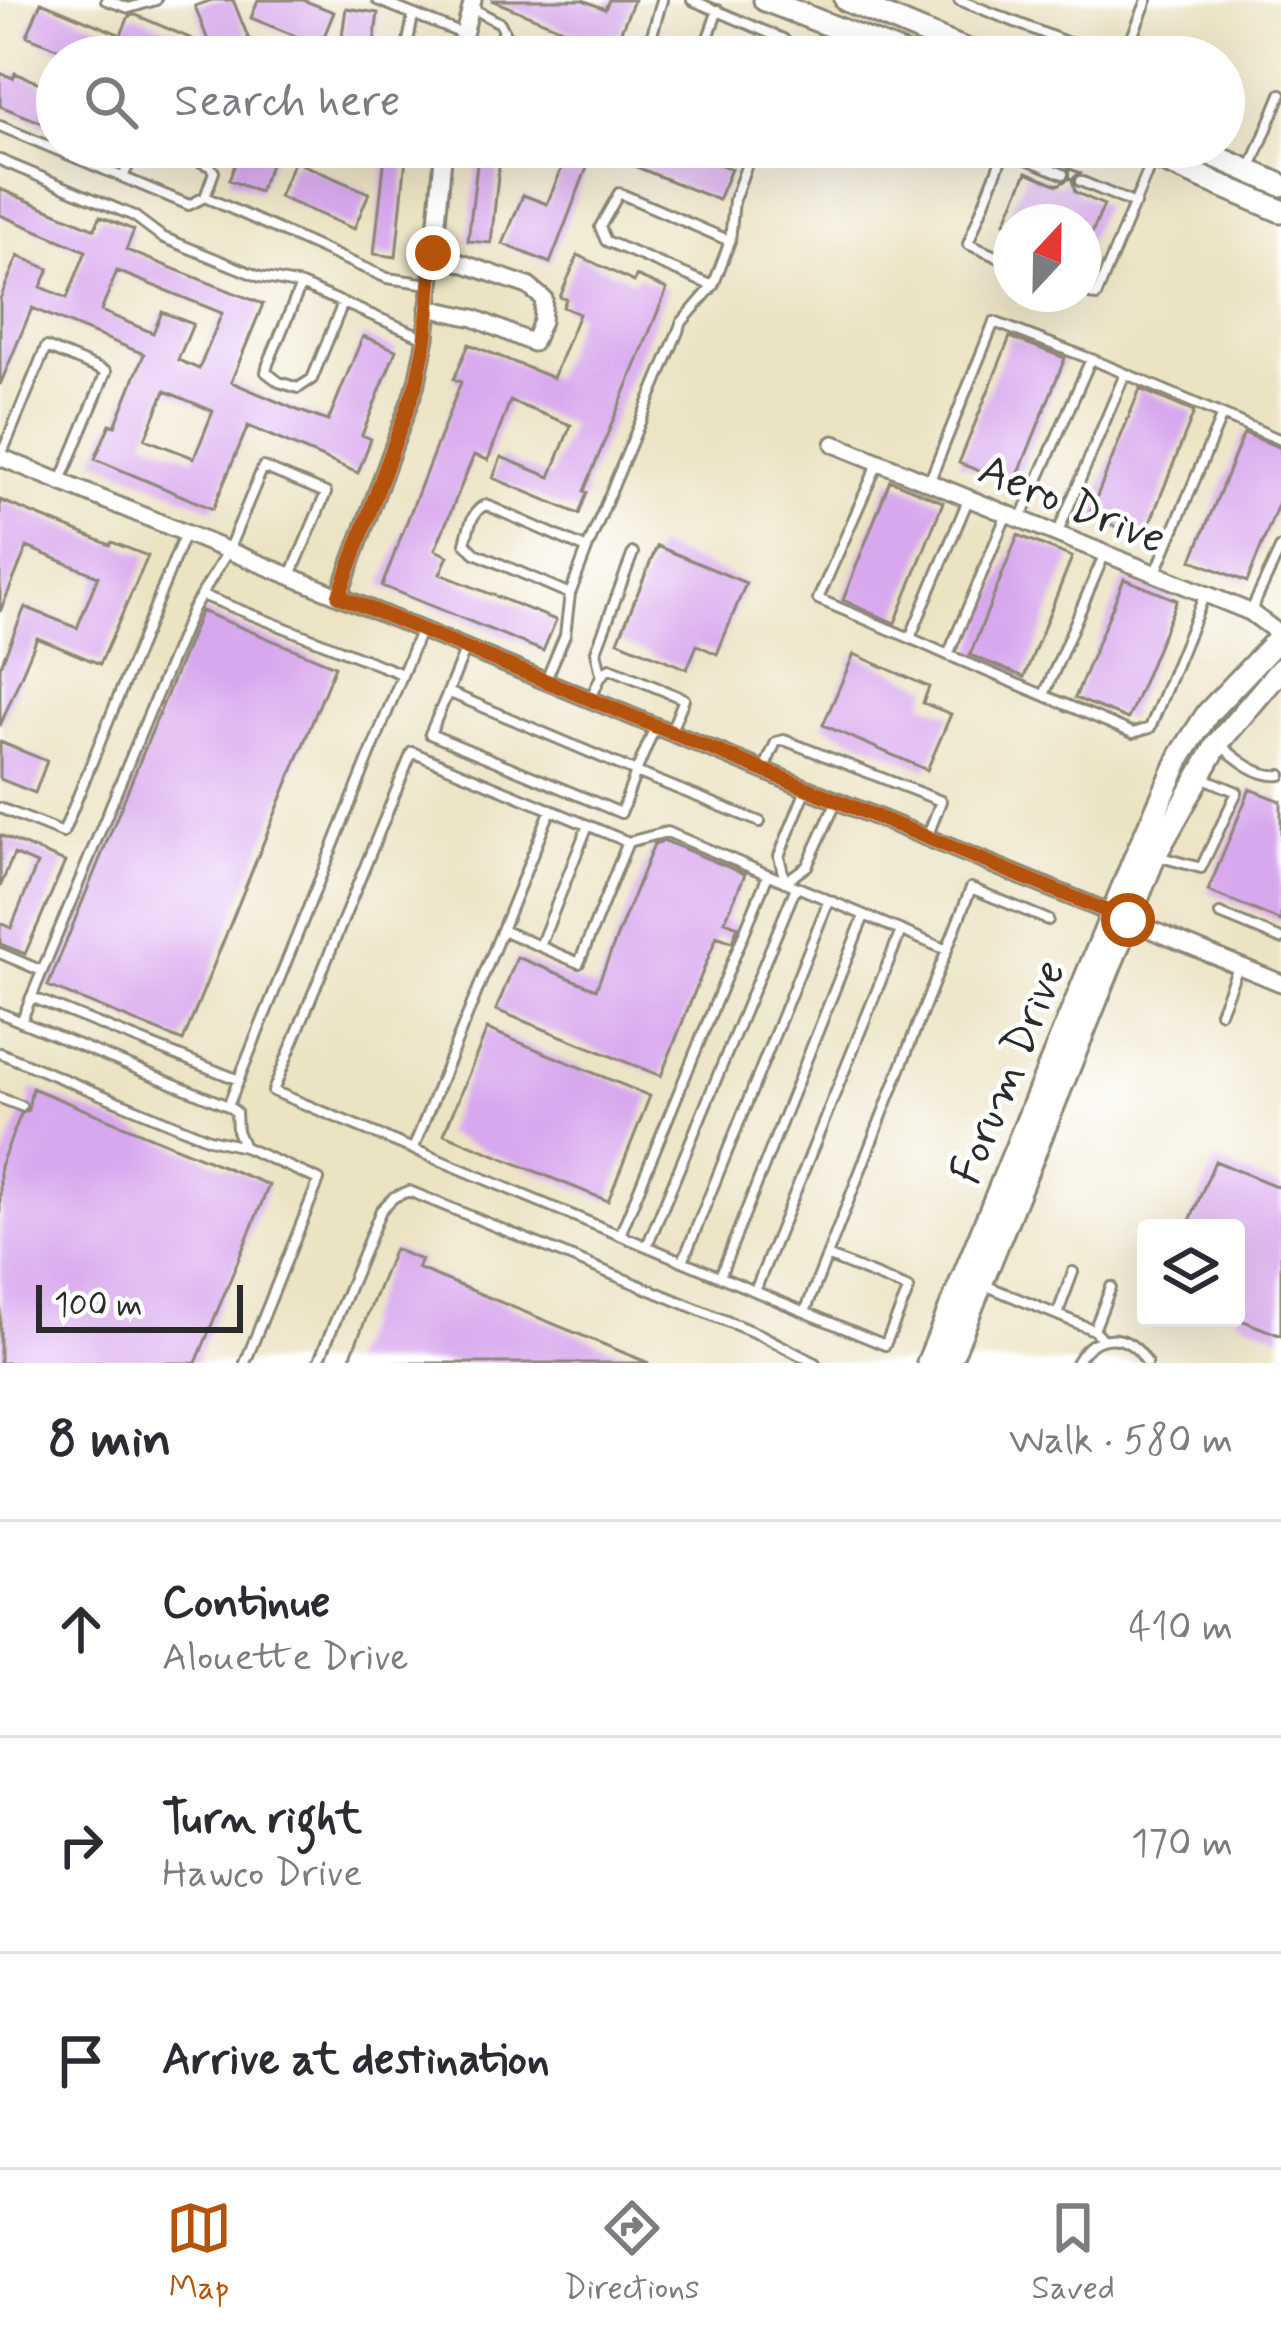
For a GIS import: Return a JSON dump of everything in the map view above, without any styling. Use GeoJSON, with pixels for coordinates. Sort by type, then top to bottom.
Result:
{"type":"FeatureCollection","features":[{"type":"Feature","properties":{"kind":"street"},"geometry":{"type":"LineString","coordinates":[[765,0],[857,36]]}},
{"type":"Feature","properties":{"kind":"street"},"geometry":{"type":"LineString","coordinates":[[857,2],[934,36]]}},
{"type":"Feature","properties":{"kind":"street"},"geometry":{"type":"LineString","coordinates":[[464,34],[469,3]]}},
{"type":"Feature","properties":{"kind":"street"},"geometry":{"type":"LineString","coordinates":[[339,596],[406,415],[426,338],[442,168]]}},
{"type":"Feature","properties":{"kind":"street"},"geometry":{"type":"LineString","coordinates":[[1180,168],[1281,211]]}},
{"type":"Feature","properties":{"kind":"street"},"geometry":{"type":"LineString","coordinates":[[1243,168],[1281,185]]}},
{"type":"Feature","properties":{"kind":"street"},"geometry":{"type":"LineString","coordinates":[[428,308],[474,318],[533,343],[542,321],[544,299],[528,286],[433,253]]}},
{"type":"Feature","properties":{"kind":"street","name":"Aero Drive"},"geometry":{"type":"LineString","coordinates":[[834,444],[1250,612],[1281,636]]}},
{"type":"Feature","properties":{"kind":"street"},"geometry":{"type":"LineString","coordinates":[[0,458],[1281,983]]}},
{"type":"Feature","properties":{"kind":"street","name":"Forum Drive"},"geometry":{"type":"LineString","coordinates":[[949,1363],[973,1280],[1181,755],[1208,713],[1281,636]]}},
{"type":"Feature","properties":{"kind":"street","name":"Forum Drive"},"geometry":{"type":"LineString","coordinates":[[1120,917],[1218,743],[1281,669]]}},
{"type":"Feature","properties":{"kind":"street","name":"Forum Drive"},"geometry":{"type":"LineString","coordinates":[[928,1363],[973,1280]]}},
{"type":"Feature","properties":{"kind":"lane"},"geometry":{"type":"LineString","coordinates":[[106,0],[129,8],[155,0]]}},
{"type":"Feature","properties":{"kind":"lane"},"geometry":{"type":"LineString","coordinates":[[377,0],[464,34]]}},
{"type":"Feature","properties":{"kind":"lane"},"geometry":{"type":"LineString","coordinates":[[652,36],[662,0]]}},
{"type":"Feature","properties":{"kind":"lane"},"geometry":{"type":"LineString","coordinates":[[692,0],[776,36]]}},
{"type":"Feature","properties":{"kind":"lane"},"geometry":{"type":"LineString","coordinates":[[959,0],[1051,36]]}},
{"type":"Feature","properties":{"kind":"lane"},"geometry":{"type":"LineString","coordinates":[[1133,36],[1148,0]]}},
{"type":"Feature","properties":{"kind":"lane"},"geometry":{"type":"LineString","coordinates":[[849,33],[857,2]]}},
{"type":"Feature","properties":{"kind":"lane"},"geometry":{"type":"LineString","coordinates":[[469,3],[500,23],[502,36]]}},
{"type":"Feature","properties":{"kind":"lane"},"geometry":{"type":"LineString","coordinates":[[709,36],[718,10]]}},
{"type":"Feature","properties":{"kind":"lane"},"geometry":{"type":"LineString","coordinates":[[409,36],[413,16]]}},
{"type":"Feature","properties":{"kind":"lane"},"geometry":{"type":"LineString","coordinates":[[1250,171],[1281,94]]}},
{"type":"Feature","properties":{"kind":"lane"},"geometry":{"type":"LineString","coordinates":[[0,126],[36,141]]}},
{"type":"Feature","properties":{"kind":"lane"},"geometry":{"type":"LineString","coordinates":[[0,160],[134,217],[181,245],[260,277],[301,285],[426,338]]}},
{"type":"Feature","properties":{"kind":"lane"},"geometry":{"type":"LineString","coordinates":[[101,168],[189,205],[205,197],[211,168]]}},
{"type":"Feature","properties":{"kind":"lane"},"geometry":{"type":"LineString","coordinates":[[123,177],[127,168]]}},
{"type":"Feature","properties":{"kind":"lane"},"geometry":{"type":"LineString","coordinates":[[546,681],[565,635],[570,594],[587,549],[682,322],[713,286],[730,241],[734,200],[746,168]]}},
{"type":"Feature","properties":{"kind":"lane"},"geometry":{"type":"LineString","coordinates":[[993,255],[968,244],[998,168]]}},
{"type":"Feature","properties":{"kind":"lane"},"geometry":{"type":"LineString","coordinates":[[1050,168],[1063,174]]}},
{"type":"Feature","properties":{"kind":"lane"},"geometry":{"type":"LineString","coordinates":[[1101,284],[1150,168]]}},
{"type":"Feature","properties":{"kind":"lane"},"geometry":{"type":"LineString","coordinates":[[1080,181],[1135,204]]}},
{"type":"Feature","properties":{"kind":"lane"},"geometry":{"type":"LineString","coordinates":[[713,286],[606,242],[600,226],[619,193],[730,241]]}},
{"type":"Feature","properties":{"kind":"lane"},"geometry":{"type":"LineString","coordinates":[[205,197],[387,278],[430,284]]}},
{"type":"Feature","properties":{"kind":"lane"},"geometry":{"type":"LineString","coordinates":[[301,285],[266,372],[283,384],[298,388],[312,379],[343,303]]}},
{"type":"Feature","properties":{"kind":"lane"},"geometry":{"type":"LineString","coordinates":[[930,482],[994,322],[1281,440]]}},
{"type":"Feature","properties":{"kind":"lane"},"geometry":{"type":"LineString","coordinates":[[0,458],[46,347],[106,372],[61,482]]}},
{"type":"Feature","properties":{"kind":"lane"},"geometry":{"type":"LineString","coordinates":[[948,655],[1090,359]]}},
{"type":"Feature","properties":{"kind":"lane"},"geometry":{"type":"LineString","coordinates":[[1058,534],[1125,374]]}},
{"type":"Feature","properties":{"kind":"lane"},"geometry":{"type":"LineString","coordinates":[[1156,574],[1222,415]]}},
{"type":"Feature","properties":{"kind":"lane"},"geometry":{"type":"LineString","coordinates":[[879,462],[818,599],[1133,733],[1150,728],[1205,594]]}},
{"type":"Feature","properties":{"kind":"lane"},"geometry":{"type":"LineString","coordinates":[[21,1022],[192,610],[228,551],[263,467],[326,493],[291,576]]}},
{"type":"Feature","properties":{"kind":"lane"},"geometry":{"type":"LineString","coordinates":[[910,638],[969,498]]}},
{"type":"Feature","properties":{"kind":"lane"},"geometry":{"type":"LineString","coordinates":[[570,594],[475,553],[466,543],[476,511],[486,505],[587,549]]}},
{"type":"Feature","properties":{"kind":"lane"},"geometry":{"type":"LineString","coordinates":[[0,808],[63,833],[185,533]]}},
{"type":"Feature","properties":{"kind":"lane"},"geometry":{"type":"LineString","coordinates":[[1250,612],[1281,547]]}},
{"type":"Feature","properties":{"kind":"lane"},"geometry":{"type":"LineString","coordinates":[[602,676],[596,651],[633,553]]}},
{"type":"Feature","properties":{"kind":"lane"},"geometry":{"type":"LineString","coordinates":[[1044,695],[1105,553]]}},
{"type":"Feature","properties":{"kind":"lane"},"geometry":{"type":"LineString","coordinates":[[202,595],[402,674]]}},
{"type":"Feature","properties":{"kind":"lane"},"geometry":{"type":"LineString","coordinates":[[228,1106],[420,630]]}},
{"type":"Feature","properties":{"kind":"lane"},"geometry":{"type":"LineString","coordinates":[[466,649],[430,734],[621,813],[636,772],[684,699],[610,668],[590,700]]}},
{"type":"Feature","properties":{"kind":"lane"},"geometry":{"type":"LineString","coordinates":[[448,692],[760,822]]}},
{"type":"Feature","properties":{"kind":"lane"},"geometry":{"type":"LineString","coordinates":[[763,770],[776,742],[784,740],[941,801],[927,837]]}},
{"type":"Feature","properties":{"kind":"lane"},"geometry":{"type":"LineString","coordinates":[[1218,743],[1238,760],[1278,776]]}},
{"type":"Feature","properties":{"kind":"lane"},"geometry":{"type":"LineString","coordinates":[[827,1256],[909,1288],[885,1345],[273,1091],[412,752],[628,842],[667,832],[946,950]]}},
{"type":"Feature","properties":{"kind":"lane"},"geometry":{"type":"LineString","coordinates":[[1155,855],[1201,868],[1237,792],[1197,776]]}},
{"type":"Feature","properties":{"kind":"lane"},"geometry":{"type":"LineString","coordinates":[[785,882],[778,856],[807,788]]}},
{"type":"Feature","properties":{"kind":"lane"},"geometry":{"type":"LineString","coordinates":[[785,882],[807,866],[837,801]]}},
{"type":"Feature","properties":{"kind":"lane"},"geometry":{"type":"LineString","coordinates":[[413,1149],[550,809]]}},
{"type":"Feature","properties":{"kind":"lane"},"geometry":{"type":"LineString","coordinates":[[540,946],[588,825]]}},
{"type":"Feature","properties":{"kind":"lane"},"geometry":{"type":"LineString","coordinates":[[502,930],[579,963],[628,842]]}},
{"type":"Feature","properties":{"kind":"lane"},"geometry":{"type":"LineString","coordinates":[[620,1235],[768,875]]}},
{"type":"Feature","properties":{"kind":"lane"},"geometry":{"type":"LineString","coordinates":[[647,1246],[796,886]]}},
{"type":"Feature","properties":{"kind":"lane"},"geometry":{"type":"LineString","coordinates":[[805,1312],[971,888],[1048,920]]}},
{"type":"Feature","properties":{"kind":"lane"},"geometry":{"type":"LineString","coordinates":[[682,1261],[829,901]]}},
{"type":"Feature","properties":{"kind":"lane"},"geometry":{"type":"LineString","coordinates":[[1220,914],[1281,940]]}},
{"type":"Feature","properties":{"kind":"lane"},"geometry":{"type":"LineString","coordinates":[[720,1276],[864,915]]}},
{"type":"Feature","properties":{"kind":"lane"},"geometry":{"type":"LineString","coordinates":[[755,1291],[901,931]]}},
{"type":"Feature","properties":{"kind":"lane"},"geometry":{"type":"LineString","coordinates":[[0,953],[42,971]]}},
{"type":"Feature","properties":{"kind":"lane"},"geometry":{"type":"LineString","coordinates":[[1220,1012],[1239,965]]}},
{"type":"Feature","properties":{"kind":"lane"},"geometry":{"type":"LineString","coordinates":[[32,997],[239,1080]]}},
{"type":"Feature","properties":{"kind":"lane"},"geometry":{"type":"LineString","coordinates":[[0,1013],[228,1106],[236,1112],[244,1147]]}},
{"type":"Feature","properties":{"kind":"lane"},"geometry":{"type":"LineString","coordinates":[[0,1052],[319,1180],[245,1363]]}},
{"type":"Feature","properties":{"kind":"lane"},"geometry":{"type":"LineString","coordinates":[[0,1098],[21,1106]]}},
{"type":"Feature","properties":{"kind":"lane"},"geometry":{"type":"LineString","coordinates":[[318,1363],[381,1210],[409,1191],[741,1327],[815,1363]]}},
{"type":"Feature","properties":{"kind":"lane"},"geometry":{"type":"LineString","coordinates":[[1057,1315],[1073,1272]]}},
{"type":"Feature","properties":{"kind":"lane"},"geometry":{"type":"LineString","coordinates":[[973,1280],[1094,1330],[1102,1339]]}},
{"type":"Feature","properties":{"kind":"lane"},"geometry":{"type":"LineString","coordinates":[[1094,1330],[1111,1287]]}},
{"type":"Feature","properties":{"kind":"lane"},"geometry":{"type":"LineString","coordinates":[[1076,1363],[1082,1352],[1102,1339],[1123,1340],[1141,1352],[1147,1363]]}},
{"type":"Feature","properties":{"kind":"building"},"geometry":{"type":"Polygon","coordinates":[[[233,0],[248,36],[206,36],[195,6],[233,0]]]}},
{"type":"Feature","properties":{"kind":"building"},"geometry":{"type":"Polygon","coordinates":[[[258,0],[303,0],[334,12],[324,36],[295,36],[251,18],[258,0]]]}},
{"type":"Feature","properties":{"kind":"building"},"geometry":{"type":"Polygon","coordinates":[[[491,0],[583,0],[605,9],[609,0],[634,0],[619,36],[580,36],[491,0]]]}},
{"type":"Feature","properties":{"kind":"building"},"geometry":{"type":"Polygon","coordinates":[[[41,2],[121,35],[129,16],[136,15],[185,36],[36,36],[36,40],[27,36],[41,2]]]}},
{"type":"Feature","properties":{"kind":"building"},"geometry":{"type":"Polygon","coordinates":[[[346,8],[378,13],[375,36],[342,36],[346,8]]]}},
{"type":"Feature","properties":{"kind":"building"},"geometry":{"type":"Polygon","coordinates":[[[0,73],[36,82],[36,121],[0,106],[0,73]]]}},
{"type":"Feature","properties":{"kind":"building"},"geometry":{"type":"Polygon","coordinates":[[[234,168],[269,168],[259,192],[229,180],[234,168]]]}},
{"type":"Feature","properties":{"kind":"building"},"geometry":{"type":"Polygon","coordinates":[[[291,168],[310,168],[369,193],[354,229],[279,197],[291,168]]]}},
{"type":"Feature","properties":{"kind":"building"},"geometry":{"type":"Polygon","coordinates":[[[384,168],[405,168],[396,257],[374,254],[384,168]]]}},
{"type":"Feature","properties":{"kind":"building"},"geometry":{"type":"Polygon","coordinates":[[[477,168],[499,168],[491,243],[468,241],[477,168]]]}},
{"type":"Feature","properties":{"kind":"building"},"geometry":{"type":"Polygon","coordinates":[[[562,168],[587,168],[550,263],[503,244],[523,195],[547,204],[562,168]]]}},
{"type":"Feature","properties":{"kind":"building"},"geometry":{"type":"Polygon","coordinates":[[[639,168],[729,168],[718,200],[639,168]]]}},
{"type":"Feature","properties":{"kind":"building"},"geometry":{"type":"Polygon","coordinates":[[[1068,168],[1080,173],[1072,179],[1075,192],[1104,205],[1101,212],[1101,204],[1013,204],[1027,172],[1058,185],[1070,178],[1068,168]]]}},
{"type":"Feature","properties":{"kind":"building"},"geometry":{"type":"Polygon","coordinates":[[[0,189],[95,229],[100,216],[134,230],[126,250],[263,304],[231,382],[328,421],[363,336],[396,350],[362,435],[371,439],[358,473],[248,426],[213,509],[95,459],[110,424],[115,426],[144,354],[32,308],[0,385],[0,299],[18,256],[49,269],[41,287],[67,298],[86,251],[0,215],[0,189]],[[117,271],[101,311],[153,333],[162,312],[193,324],[178,360],[199,369],[222,313],[117,271]],[[165,391],[145,439],[194,458],[213,411],[165,391]]]}},
{"type":"Feature","properties":{"kind":"building"},"geometry":{"type":"Polygon","coordinates":[[[578,255],[634,282],[636,276],[667,289],[584,491],[579,514],[493,478],[501,457],[550,477],[571,425],[510,401],[488,460],[474,455],[435,550],[448,556],[440,574],[556,620],[543,651],[382,586],[461,382],[454,379],[469,344],[553,378],[579,314],[563,307],[566,299],[560,297],[578,255]]]}},
{"type":"Feature","properties":{"kind":"building"},"geometry":{"type":"Polygon","coordinates":[[[1010,337],[1065,358],[1014,485],[959,463],[1010,337]]]}},
{"type":"Feature","properties":{"kind":"building"},"geometry":{"type":"Polygon","coordinates":[[[1140,389],[1194,412],[1144,538],[1089,516],[1140,389]]]}},
{"type":"Feature","properties":{"kind":"building"},"geometry":{"type":"Polygon","coordinates":[[[1244,433],[1281,448],[1281,497],[1247,582],[1192,560],[1244,433]]]}},
{"type":"Feature","properties":{"kind":"building"},"geometry":{"type":"Polygon","coordinates":[[[890,480],[943,502],[895,623],[843,600],[890,480]]]}},
{"type":"Feature","properties":{"kind":"building"},"geometry":{"type":"Polygon","coordinates":[[[0,500],[148,556],[100,664],[37,638],[0,726],[0,667],[25,607],[77,628],[98,576],[27,547],[0,612],[0,500]]]}},
{"type":"Feature","properties":{"kind":"building"},"geometry":{"type":"Polygon","coordinates":[[[1018,535],[1072,557],[1024,677],[970,655],[1018,535]]]}},
{"type":"Feature","properties":{"kind":"building"},"geometry":{"type":"Polygon","coordinates":[[[657,546],[746,583],[717,654],[697,645],[687,669],[618,641],[657,546]]]}},
{"type":"Feature","properties":{"kind":"building"},"geometry":{"type":"Polygon","coordinates":[[[1124,579],[1177,600],[1128,719],[1075,698],[1124,579]]]}},
{"type":"Feature","properties":{"kind":"building"},"geometry":{"type":"Polygon","coordinates":[[[201,611],[335,666],[183,1041],[48,986],[201,611]]]}},
{"type":"Feature","properties":{"kind":"building"},"geometry":{"type":"Polygon","coordinates":[[[854,654],[929,687],[923,703],[951,714],[927,770],[823,725],[854,654]]]}},
{"type":"Feature","properties":{"kind":"building"},"geometry":{"type":"Polygon","coordinates":[[[0,742],[47,761],[35,793],[0,779],[0,742]]]}},
{"type":"Feature","properties":{"kind":"building"},"geometry":{"type":"Polygon","coordinates":[[[1250,789],[1281,801],[1281,921],[1208,891],[1250,789]]]}},
{"type":"Feature","properties":{"kind":"building"},"geometry":{"type":"Polygon","coordinates":[[[0,835],[65,862],[25,954],[0,944],[0,923],[11,928],[37,864],[14,854],[0,887],[0,835]]]}},
{"type":"Feature","properties":{"kind":"building"},"geometry":{"type":"Polygon","coordinates":[[[665,841],[745,874],[725,921],[738,926],[732,942],[717,936],[661,1076],[496,1010],[517,957],[596,989],[654,844],[665,841]]]}},
{"type":"Feature","properties":{"kind":"building"},"geometry":{"type":"Polygon","coordinates":[[[487,1029],[650,1096],[608,1201],[444,1134],[487,1029]]]}},
{"type":"Feature","properties":{"kind":"building"},"geometry":{"type":"Polygon","coordinates":[[[32,1088],[269,1185],[196,1363],[0,1363],[0,1166],[21,1114],[28,1110],[32,1088]]]}},
{"type":"Feature","properties":{"kind":"building"},"geometry":{"type":"Polygon","coordinates":[[[1215,1161],[1281,1188],[1281,1336],[1245,1322],[1245,1219],[1191,1219],[1215,1161]]]}},
{"type":"Feature","properties":{"kind":"building"},"geometry":{"type":"Polygon","coordinates":[[[394,1249],[421,1260],[417,1268],[649,1363],[348,1363],[394,1249]]]}},
{"type":"Feature","properties":{"kind":"route"},"geometry":{"type":"LineString","coordinates":[[433,253],[417,382],[339,596],[1128,920]]}}]}
